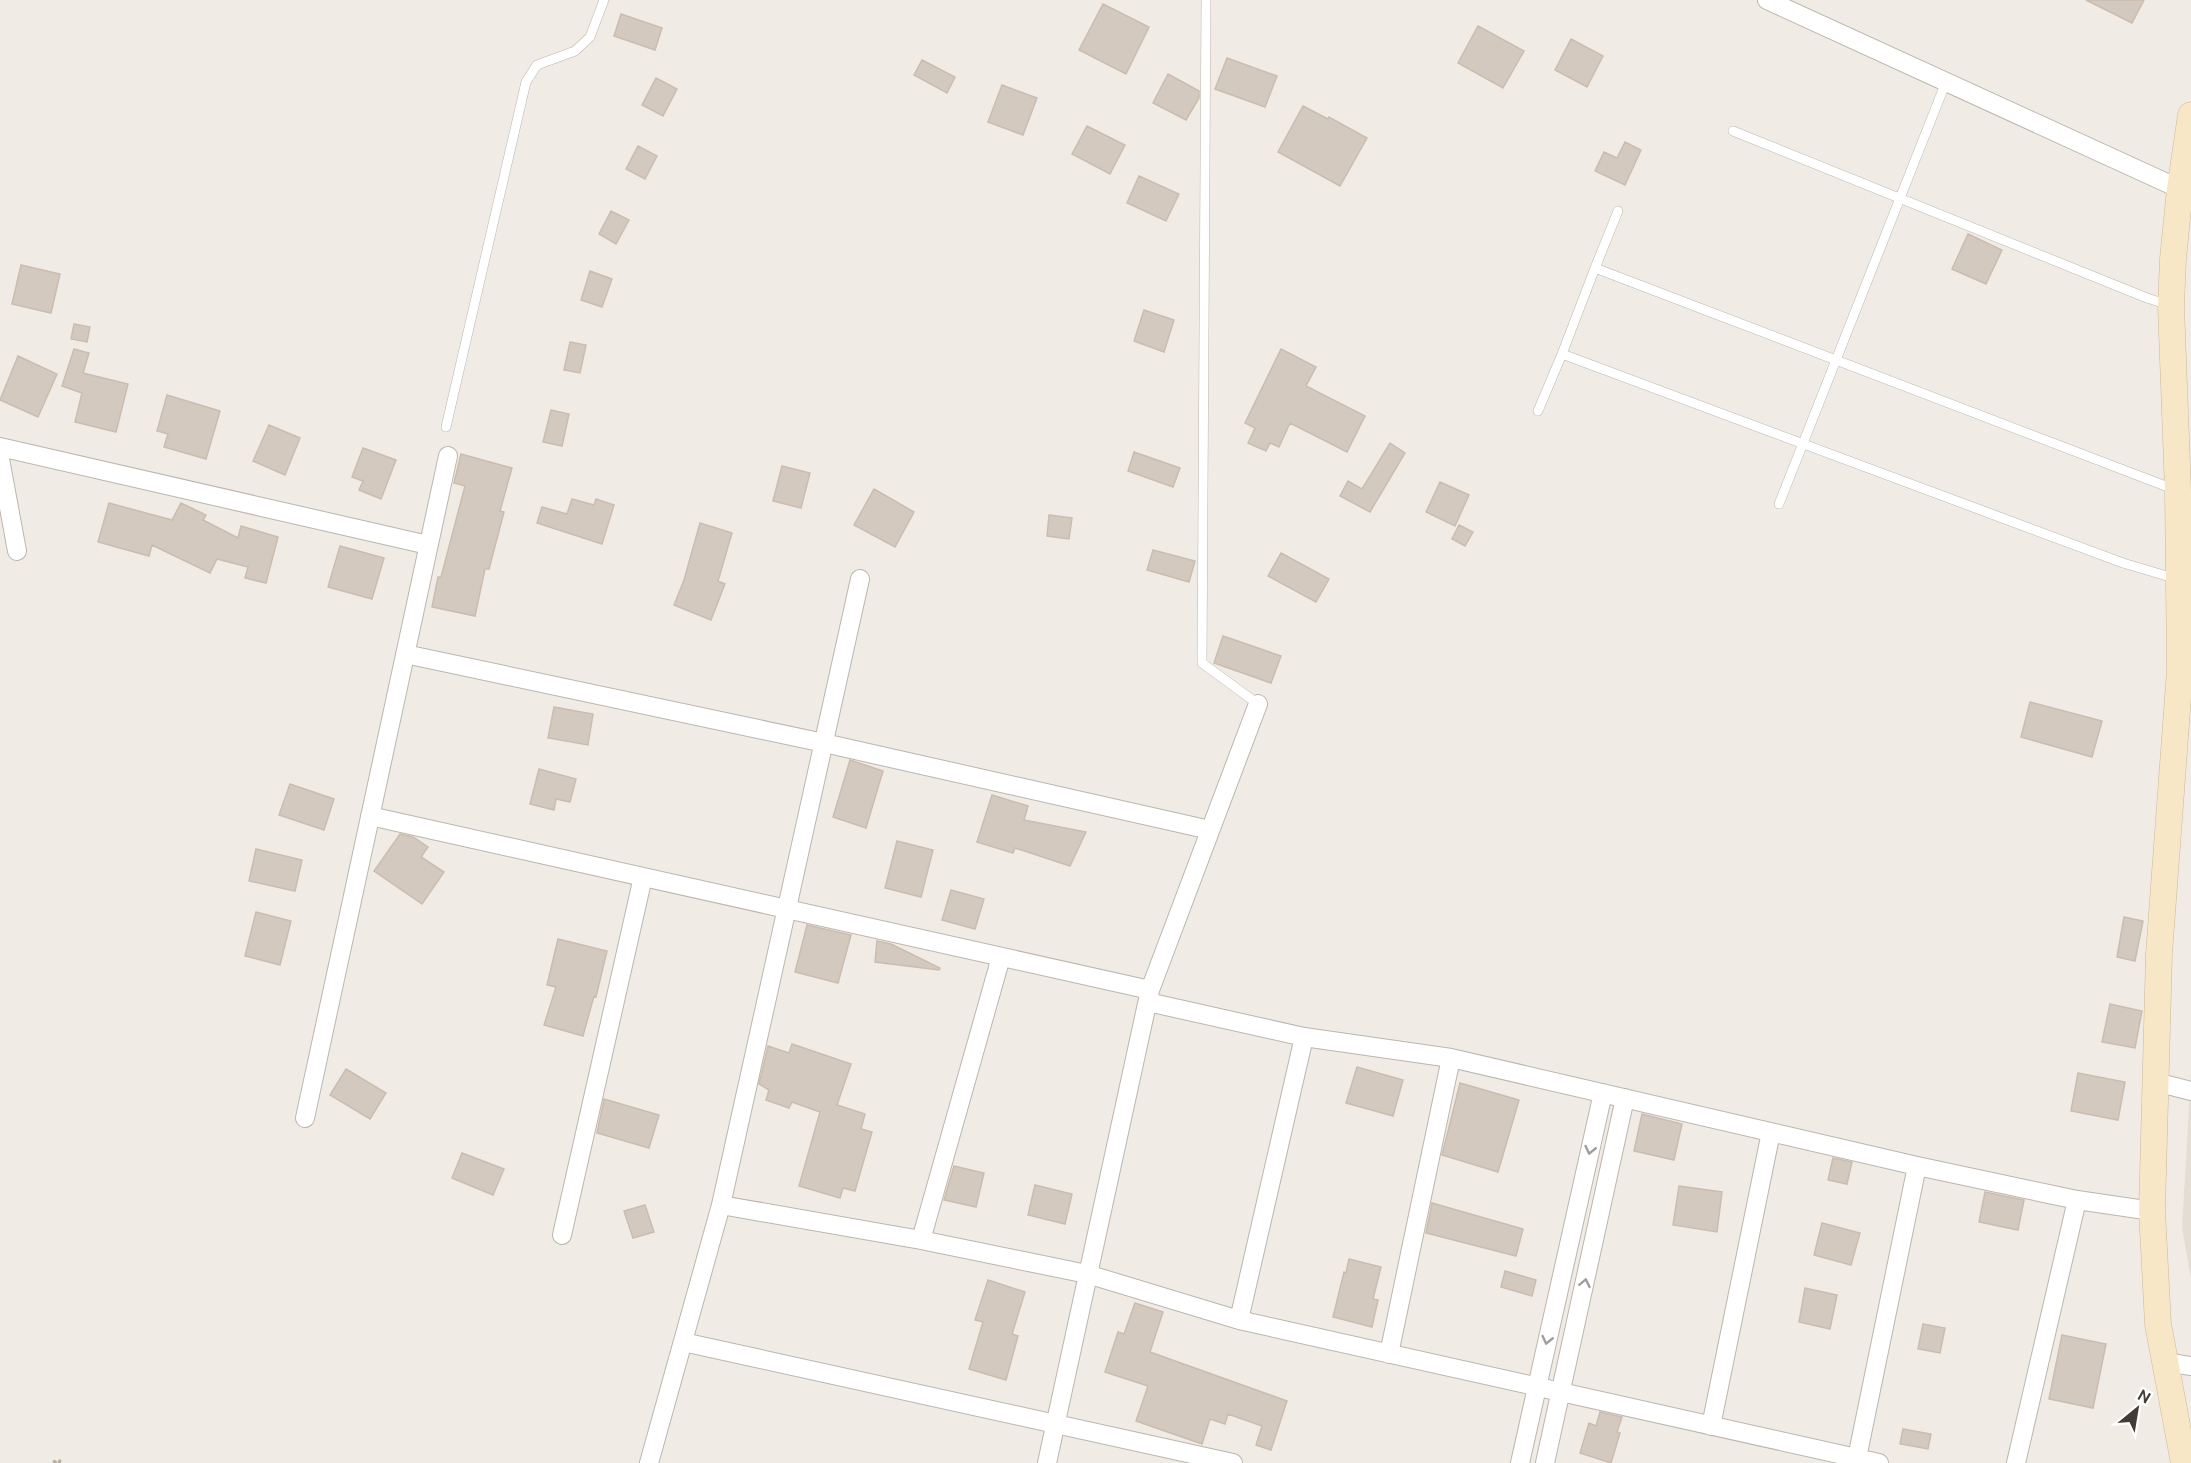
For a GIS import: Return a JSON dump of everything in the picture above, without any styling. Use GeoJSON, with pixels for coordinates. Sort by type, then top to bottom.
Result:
{"type":"FeatureCollection","features":[{"type":"Feature","properties":{"kind":"street"},"geometry":{"type":"LineString","coordinates":[[1767,0],[2180,189]]}},
{"type":"Feature","properties":{"kind":"street"},"geometry":{"type":"LineString","coordinates":[[2184,1463],[2158,1324],[2152,1211],[2159,954],[2180,670],[2178,490],[2183,426],[2171,306],[2180,189],[2191,115]]}},
{"type":"Feature","properties":{"kind":"street"},"geometry":{"type":"LineString","coordinates":[[0,447],[428,544]]}},
{"type":"Feature","properties":{"kind":"street"},"geometry":{"type":"LineString","coordinates":[[305,1118],[448,456]]}},
{"type":"Feature","properties":{"kind":"street"},"geometry":{"type":"LineString","coordinates":[[0,459],[17,551]]}},
{"type":"Feature","properties":{"kind":"street"},"geometry":{"type":"LineString","coordinates":[[649,1463],[721,1205],[860,579]]}},
{"type":"Feature","properties":{"kind":"street"},"geometry":{"type":"LineString","coordinates":[[405,654],[824,743],[1210,830]]}},
{"type":"Feature","properties":{"kind":"street"},"geometry":{"type":"LineString","coordinates":[[1047,1463],[1149,996],[1258,704]]}},
{"type":"Feature","properties":{"kind":"street"},"geometry":{"type":"LineString","coordinates":[[370,816],[1000,957],[1304,1036],[1451,1059],[1917,1166],[2077,1200],[2152,1211]]}},
{"type":"Feature","properties":{"kind":"street"},"geometry":{"type":"LineString","coordinates":[[562,1235],[643,877]]}},
{"type":"Feature","properties":{"kind":"street"},"geometry":{"type":"LineString","coordinates":[[921,1240],[1000,957]]}},
{"type":"Feature","properties":{"kind":"street"},"geometry":{"type":"LineString","coordinates":[[1239,1320],[1304,1036]]}},
{"type":"Feature","properties":{"kind":"street"},"geometry":{"type":"LineString","coordinates":[[1389,1353],[1451,1059]]}},
{"type":"Feature","properties":{"kind":"street"},"geometry":{"type":"LineString","coordinates":[[2156,1082],[2191,1091]]}},
{"type":"Feature","properties":{"kind":"street"},"geometry":{"type":"LineString","coordinates":[[1520,1463],[1603,1093]]}},
{"type":"Feature","properties":{"kind":"street"},"geometry":{"type":"LineString","coordinates":[[1545,1463],[1625,1098]]}},
{"type":"Feature","properties":{"kind":"street"},"geometry":{"type":"LineString","coordinates":[[1711,1426],[1771,1131]]}},
{"type":"Feature","properties":{"kind":"street"},"geometry":{"type":"LineString","coordinates":[[1857,1458],[1917,1166]]}},
{"type":"Feature","properties":{"kind":"street"},"geometry":{"type":"LineString","coordinates":[[2016,1463],[2077,1200]]}},
{"type":"Feature","properties":{"kind":"street"},"geometry":{"type":"LineString","coordinates":[[721,1205],[921,1240],[1087,1274],[1239,1320],[1879,1463]]}},
{"type":"Feature","properties":{"kind":"street"},"geometry":{"type":"LineString","coordinates":[[683,1342],[1233,1463]]}},
{"type":"Feature","properties":{"kind":"street"},"geometry":{"type":"LineString","coordinates":[[2165,1362],[2191,1366]]}},
{"type":"Feature","properties":{"kind":"lane"},"geometry":{"type":"LineString","coordinates":[[446,428],[526,82],[537,65],[575,51],[590,37],[604,0]]}},
{"type":"Feature","properties":{"kind":"lane"},"geometry":{"type":"LineString","coordinates":[[1206,0],[1202,663],[1258,704]]}},
{"type":"Feature","properties":{"kind":"lane"},"geometry":{"type":"LineString","coordinates":[[1779,504],[1946,82]]}},
{"type":"Feature","properties":{"kind":"lane"},"geometry":{"type":"LineString","coordinates":[[1733,130],[2146,298],[2171,306]]}},
{"type":"Feature","properties":{"kind":"lane"},"geometry":{"type":"LineString","coordinates":[[1538,411],[1618,211]]}},
{"type":"Feature","properties":{"kind":"lane"},"geometry":{"type":"LineString","coordinates":[[1595,268],[2178,490]]}},
{"type":"Feature","properties":{"kind":"lane"},"geometry":{"type":"LineString","coordinates":[[1562,354],[2123,563],[2180,580]]}},
{"type":"Feature","properties":{"kind":"path"},"geometry":{"type":"LineString","coordinates":[[54,1463],[56,1460],[63,1463]]}},
{"type":"Feature","properties":{"kind":"shaded area"},"geometry":{"type":"Polygon","coordinates":[[[2191,1073],[2191,1279],[2182,1228],[2191,1073]]]}},
{"type":"Feature","properties":{"kind":"building"},"geometry":{"type":"Polygon","coordinates":[[[2086,0],[2144,0],[2132,23],[2086,0]]]}},
{"type":"Feature","properties":{"kind":"building"},"geometry":{"type":"Polygon","coordinates":[[[1103,4],[1149,27],[1126,74],[1079,50],[1103,4]]]}},
{"type":"Feature","properties":{"kind":"building"},"geometry":{"type":"Polygon","coordinates":[[[621,14],[662,28],[655,50],[614,36],[621,14]]]}},
{"type":"Feature","properties":{"kind":"building"},"geometry":{"type":"Polygon","coordinates":[[[1478,26],[1524,51],[1503,88],[1458,63],[1478,26]]]}},
{"type":"Feature","properties":{"kind":"building"},"geometry":{"type":"Polygon","coordinates":[[[1571,39],[1603,56],[1587,87],[1555,70],[1571,39]]]}},
{"type":"Feature","properties":{"kind":"building"},"geometry":{"type":"Polygon","coordinates":[[[1227,58],[1277,76],[1265,107],[1215,89],[1227,58]]]}},
{"type":"Feature","properties":{"kind":"building"},"geometry":{"type":"Polygon","coordinates":[[[922,60],[955,77],[947,93],[914,75],[922,60]]]}},
{"type":"Feature","properties":{"kind":"building"},"geometry":{"type":"Polygon","coordinates":[[[1168,74],[1199,91],[1199,98],[1186,120],[1153,103],[1168,74]]]}},
{"type":"Feature","properties":{"kind":"building"},"geometry":{"type":"Polygon","coordinates":[[[656,78],[677,89],[663,116],[642,105],[656,78]]]}},
{"type":"Feature","properties":{"kind":"building"},"geometry":{"type":"Polygon","coordinates":[[[1002,85],[1037,98],[1023,135],[988,122],[1002,85]]]}},
{"type":"Feature","properties":{"kind":"building"},"geometry":{"type":"Polygon","coordinates":[[[1303,106],[1367,138],[1340,186],[1278,152],[1303,106]]]}},
{"type":"Feature","properties":{"kind":"building"},"geometry":{"type":"Polygon","coordinates":[[[1087,126],[1125,145],[1110,174],[1072,154],[1087,126]]]}},
{"type":"Feature","properties":{"kind":"building"},"geometry":{"type":"Polygon","coordinates":[[[1625,142],[1641,150],[1625,185],[1595,171],[1604,152],[1617,158],[1625,142]]]}},
{"type":"Feature","properties":{"kind":"building"},"geometry":{"type":"Polygon","coordinates":[[[638,146],[657,156],[645,179],[626,169],[638,146]]]}},
{"type":"Feature","properties":{"kind":"building"},"geometry":{"type":"Polygon","coordinates":[[[1139,176],[1179,194],[1166,221],[1127,203],[1139,176]]]}},
{"type":"Feature","properties":{"kind":"building"},"geometry":{"type":"Polygon","coordinates":[[[611,211],[629,220],[616,244],[599,234],[611,211]]]}},
{"type":"Feature","properties":{"kind":"building"},"geometry":{"type":"Polygon","coordinates":[[[1968,234],[2002,250],[1986,284],[1952,269],[1968,234]]]}},
{"type":"Feature","properties":{"kind":"building"},"geometry":{"type":"Polygon","coordinates":[[[21,265],[60,274],[51,313],[12,304],[21,265]]]}},
{"type":"Feature","properties":{"kind":"building"},"geometry":{"type":"Polygon","coordinates":[[[590,271],[612,279],[602,307],[581,300],[590,271]]]}},
{"type":"Feature","properties":{"kind":"building"},"geometry":{"type":"Polygon","coordinates":[[[1144,310],[1174,320],[1164,352],[1134,341],[1144,310]]]}},
{"type":"Feature","properties":{"kind":"building"},"geometry":{"type":"Polygon","coordinates":[[[74,324],[90,327],[87,342],[71,339],[74,324]]]}},
{"type":"Feature","properties":{"kind":"building"},"geometry":{"type":"Polygon","coordinates":[[[570,342],[586,345],[580,373],[564,370],[570,342]]]}},
{"type":"Feature","properties":{"kind":"building"},"geometry":{"type":"Polygon","coordinates":[[[74,349],[89,353],[83,373],[128,384],[116,432],[75,422],[82,393],[62,386],[74,349]]]}},
{"type":"Feature","properties":{"kind":"building"},"geometry":{"type":"Polygon","coordinates":[[[1281,349],[1316,367],[1306,386],[1365,416],[1347,452],[1290,423],[1279,447],[1270,443],[1266,451],[1248,443],[1255,428],[1245,423],[1281,349]]]}},
{"type":"Feature","properties":{"kind":"building"},"geometry":{"type":"Polygon","coordinates":[[[18,356],[57,374],[38,417],[0,400],[18,356]]]}},
{"type":"Feature","properties":{"kind":"building"},"geometry":{"type":"Polygon","coordinates":[[[167,395],[220,411],[206,459],[164,447],[168,434],[157,431],[167,395]]]}},
{"type":"Feature","properties":{"kind":"building"},"geometry":{"type":"Polygon","coordinates":[[[551,410],[569,414],[562,446],[543,442],[551,410]]]}},
{"type":"Feature","properties":{"kind":"building"},"geometry":{"type":"Polygon","coordinates":[[[269,425],[300,438],[285,475],[253,461],[269,425]]]}},
{"type":"Feature","properties":{"kind":"building"},"geometry":{"type":"Polygon","coordinates":[[[1390,443],[1405,453],[1370,512],[1340,496],[1348,481],[1362,489],[1390,443]]]}},
{"type":"Feature","properties":{"kind":"building"},"geometry":{"type":"Polygon","coordinates":[[[363,448],[396,460],[381,499],[359,490],[363,481],[352,477],[363,448]]]}},
{"type":"Feature","properties":{"kind":"building"},"geometry":{"type":"Polygon","coordinates":[[[1134,452],[1180,468],[1173,487],[1128,471],[1134,452]]]}},
{"type":"Feature","properties":{"kind":"building"},"geometry":{"type":"Polygon","coordinates":[[[461,454],[512,468],[500,511],[504,512],[489,569],[485,569],[475,616],[432,607],[438,577],[441,577],[465,486],[454,483],[461,454]]]}},
{"type":"Feature","properties":{"kind":"building"},"geometry":{"type":"Polygon","coordinates":[[[782,466],[810,473],[801,508],[773,501],[782,466]]]}},
{"type":"Feature","properties":{"kind":"building"},"geometry":{"type":"Polygon","coordinates":[[[1440,482],[1469,495],[1455,526],[1426,512],[1440,482]]]}},
{"type":"Feature","properties":{"kind":"building"},"geometry":{"type":"Polygon","coordinates":[[[874,489],[914,512],[895,547],[854,525],[874,489]]]}},
{"type":"Feature","properties":{"kind":"building"},"geometry":{"type":"Polygon","coordinates":[[[572,499],[594,505],[596,499],[614,505],[602,544],[537,523],[542,507],[567,514],[572,499]]]}},
{"type":"Feature","properties":{"kind":"building"},"geometry":{"type":"Polygon","coordinates":[[[109,503],[172,520],[181,503],[206,515],[203,520],[238,538],[241,526],[278,537],[266,583],[245,578],[248,567],[217,559],[210,573],[152,545],[149,556],[98,542],[109,503]]]}},
{"type":"Feature","properties":{"kind":"building"},"geometry":{"type":"Polygon","coordinates":[[[1049,515],[1072,518],[1069,539],[1047,536],[1049,515]]]}},
{"type":"Feature","properties":{"kind":"building"},"geometry":{"type":"Polygon","coordinates":[[[700,523],[732,533],[718,581],[725,584],[711,620],[674,605],[684,580],[700,523]]]}},
{"type":"Feature","properties":{"kind":"building"},"geometry":{"type":"Polygon","coordinates":[[[1459,525],[1473,532],[1465,546],[1452,539],[1459,525]]]}},
{"type":"Feature","properties":{"kind":"building"},"geometry":{"type":"Polygon","coordinates":[[[340,546],[384,558],[372,599],[328,587],[340,546]]]}},
{"type":"Feature","properties":{"kind":"building"},"geometry":{"type":"Polygon","coordinates":[[[1153,550],[1195,561],[1189,582],[1147,570],[1153,550]]]}},
{"type":"Feature","properties":{"kind":"building"},"geometry":{"type":"Polygon","coordinates":[[[1281,553],[1329,579],[1316,602],[1268,576],[1281,553]]]}},
{"type":"Feature","properties":{"kind":"building"},"geometry":{"type":"Polygon","coordinates":[[[1223,636],[1281,656],[1271,683],[1214,663],[1223,636]]]}},
{"type":"Feature","properties":{"kind":"building"},"geometry":{"type":"Polygon","coordinates":[[[2030,702],[2102,721],[2092,757],[2021,737],[2030,702]]]}},
{"type":"Feature","properties":{"kind":"building"},"geometry":{"type":"Polygon","coordinates":[[[554,707],[593,714],[588,745],[548,738],[554,707]]]}},
{"type":"Feature","properties":{"kind":"building"},"geometry":{"type":"Polygon","coordinates":[[[850,760],[883,771],[866,828],[833,817],[850,760]]]}},
{"type":"Feature","properties":{"kind":"building"},"geometry":{"type":"Polygon","coordinates":[[[539,769],[576,779],[570,802],[556,799],[554,810],[530,804],[539,769]]]}},
{"type":"Feature","properties":{"kind":"building"},"geometry":{"type":"Polygon","coordinates":[[[290,784],[334,799],[324,830],[279,815],[290,784]]]}},
{"type":"Feature","properties":{"kind":"building"},"geometry":{"type":"Polygon","coordinates":[[[992,795],[1028,806],[1024,820],[1086,832],[1070,866],[1015,848],[1013,853],[977,842],[992,795]]]}},
{"type":"Feature","properties":{"kind":"building"},"geometry":{"type":"Polygon","coordinates":[[[400,834],[413,837],[428,847],[421,857],[444,872],[422,904],[374,871],[400,834]]]}},
{"type":"Feature","properties":{"kind":"building"},"geometry":{"type":"Polygon","coordinates":[[[897,841],[933,850],[921,897],[885,888],[897,841]]]}},
{"type":"Feature","properties":{"kind":"building"},"geometry":{"type":"Polygon","coordinates":[[[256,849],[302,860],[295,891],[249,881],[256,849]]]}},
{"type":"Feature","properties":{"kind":"building"},"geometry":{"type":"Polygon","coordinates":[[[951,890],[984,899],[975,929],[942,920],[951,890]]]}},
{"type":"Feature","properties":{"kind":"building"},"geometry":{"type":"Polygon","coordinates":[[[256,912],[291,921],[280,965],[245,956],[256,912]]]}},
{"type":"Feature","properties":{"kind":"building"},"geometry":{"type":"Polygon","coordinates":[[[2124,917],[2143,921],[2135,961],[2117,957],[2124,917]]]}},
{"type":"Feature","properties":{"kind":"building"},"geometry":{"type":"Polygon","coordinates":[[[807,925],[851,935],[838,983],[795,972],[807,925]]]}},
{"type":"Feature","properties":{"kind":"building"},"geometry":{"type":"Polygon","coordinates":[[[558,939],[607,951],[596,997],[594,996],[583,1036],[544,1025],[556,987],[547,985],[558,939]]]}},
{"type":"Feature","properties":{"kind":"building"},"geometry":{"type":"Polygon","coordinates":[[[877,941],[891,944],[940,968],[939,970],[875,962],[877,941]]]}},
{"type":"Feature","properties":{"kind":"building"},"geometry":{"type":"Polygon","coordinates":[[[2110,1004],[2142,1011],[2135,1048],[2102,1042],[2110,1004]]]}},
{"type":"Feature","properties":{"kind":"building"},"geometry":{"type":"Polygon","coordinates":[[[792,1044],[851,1064],[837,1105],[865,1114],[861,1129],[872,1132],[855,1191],[843,1188],[840,1198],[799,1186],[820,1112],[792,1102],[789,1108],[766,1100],[769,1090],[759,1084],[768,1046],[789,1053],[792,1044]]]}},
{"type":"Feature","properties":{"kind":"building"},"geometry":{"type":"Polygon","coordinates":[[[1357,1067],[1403,1080],[1393,1116],[1346,1103],[1357,1067]]]}},
{"type":"Feature","properties":{"kind":"building"},"geometry":{"type":"Polygon","coordinates":[[[346,1069],[386,1093],[370,1119],[330,1095],[346,1069]]]}},
{"type":"Feature","properties":{"kind":"building"},"geometry":{"type":"Polygon","coordinates":[[[2078,1073],[2125,1082],[2118,1120],[2071,1111],[2078,1073]]]}},
{"type":"Feature","properties":{"kind":"building"},"geometry":{"type":"Polygon","coordinates":[[[1460,1083],[1519,1100],[1498,1172],[1442,1155],[1460,1083]]]}},
{"type":"Feature","properties":{"kind":"building"},"geometry":{"type":"Polygon","coordinates":[[[604,1099],[659,1115],[649,1148],[597,1133],[604,1099]]]}},
{"type":"Feature","properties":{"kind":"building"},"geometry":{"type":"Polygon","coordinates":[[[1642,1114],[1682,1124],[1674,1160],[1634,1151],[1642,1114]]]}},
{"type":"Feature","properties":{"kind":"building"},"geometry":{"type":"Polygon","coordinates":[[[462,1153],[504,1169],[493,1195],[452,1178],[462,1153]]]}},
{"type":"Feature","properties":{"kind":"building"},"geometry":{"type":"Polygon","coordinates":[[[1833,1158],[1852,1162],[1847,1184],[1828,1180],[1833,1158]]]}},
{"type":"Feature","properties":{"kind":"building"},"geometry":{"type":"Polygon","coordinates":[[[954,1166],[984,1173],[976,1207],[944,1200],[954,1166]]]}},
{"type":"Feature","properties":{"kind":"building"},"geometry":{"type":"Polygon","coordinates":[[[1035,1185],[1072,1194],[1065,1224],[1028,1215],[1035,1185]]]}},
{"type":"Feature","properties":{"kind":"building"},"geometry":{"type":"Polygon","coordinates":[[[1679,1186],[1722,1192],[1717,1232],[1673,1225],[1679,1186]]]}},
{"type":"Feature","properties":{"kind":"building"},"geometry":{"type":"Polygon","coordinates":[[[1985,1192],[2024,1200],[2018,1230],[1979,1222],[1985,1192]]]}},
{"type":"Feature","properties":{"kind":"building"},"geometry":{"type":"Polygon","coordinates":[[[1432,1203],[1523,1229],[1516,1256],[1426,1233],[1432,1203]]]}},
{"type":"Feature","properties":{"kind":"building"},"geometry":{"type":"Polygon","coordinates":[[[645,1205],[654,1232],[633,1238],[624,1211],[645,1205]]]}},
{"type":"Feature","properties":{"kind":"building"},"geometry":{"type":"Polygon","coordinates":[[[1822,1223],[1860,1233],[1851,1265],[1814,1255],[1822,1223]]]}},
{"type":"Feature","properties":{"kind":"building"},"geometry":{"type":"Polygon","coordinates":[[[1349,1259],[1381,1267],[1373,1299],[1378,1300],[1372,1327],[1333,1317],[1349,1259]]]}},
{"type":"Feature","properties":{"kind":"building"},"geometry":{"type":"Polygon","coordinates":[[[1505,1271],[1536,1280],[1532,1296],[1501,1287],[1505,1271]]]}},
{"type":"Feature","properties":{"kind":"building"},"geometry":{"type":"Polygon","coordinates":[[[988,1280],[1025,1292],[1012,1334],[1018,1336],[1006,1380],[969,1369],[983,1322],[975,1320],[988,1280]]]}},
{"type":"Feature","properties":{"kind":"building"},"geometry":{"type":"Polygon","coordinates":[[[1805,1288],[1837,1295],[1830,1329],[1799,1322],[1805,1288]]]}},
{"type":"Feature","properties":{"kind":"building"},"geometry":{"type":"Polygon","coordinates":[[[1135,1303],[1163,1312],[1150,1352],[1287,1401],[1271,1450],[1256,1445],[1262,1426],[1228,1414],[1225,1424],[1210,1419],[1202,1444],[1136,1421],[1148,1386],[1105,1372],[1118,1332],[1124,1334],[1135,1303]]]}},
{"type":"Feature","properties":{"kind":"building"},"geometry":{"type":"Polygon","coordinates":[[[1923,1324],[1945,1328],[1940,1353],[1918,1349],[1923,1324]]]}},
{"type":"Feature","properties":{"kind":"building"},"geometry":{"type":"Polygon","coordinates":[[[2062,1335],[2106,1344],[2093,1408],[2049,1399],[2062,1335]]]}},
{"type":"Feature","properties":{"kind":"building"},"geometry":{"type":"Polygon","coordinates":[[[1600,1412],[1622,1417],[1611,1463],[1580,1453],[1589,1423],[1596,1426],[1600,1412]]]}},
{"type":"Feature","properties":{"kind":"building"},"geometry":{"type":"Polygon","coordinates":[[[1903,1429],[1931,1434],[1928,1449],[1900,1444],[1903,1429]]]}}]}
